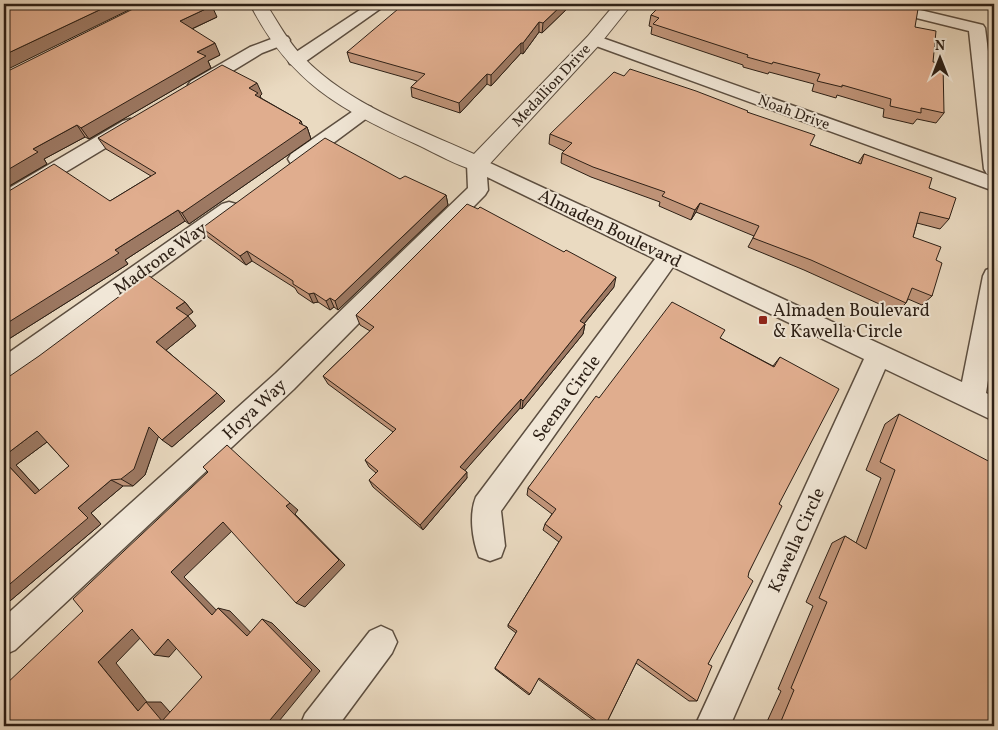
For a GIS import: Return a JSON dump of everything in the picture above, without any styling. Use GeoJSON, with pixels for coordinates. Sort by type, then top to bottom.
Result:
{"type":"FeatureCollection","features":[{"type":"Feature","properties":{"kind":"street","name":"Almaden Boulevard"},"geometry":{"type":"LineString","coordinates":[[258,4],[296,60],[327,88],[365,111],[994,408]]}},
{"type":"Feature","properties":{"kind":"street"},"geometry":{"type":"LineString","coordinates":[[296,60],[379,4]]}},
{"type":"Feature","properties":{"kind":"street","name":"Medallion Drive"},"geometry":{"type":"LineString","coordinates":[[477,164],[594,40],[624,4]]}},
{"type":"Feature","properties":{"kind":"street"},"geometry":{"type":"LineString","coordinates":[[877,4],[977,28],[994,169]]}},
{"type":"Feature","properties":{"kind":"street"},"geometry":{"type":"LineString","coordinates":[[182,94],[256,50],[282,40]]}},
{"type":"Feature","properties":{"kind":"street","name":"Noah Drive"},"geometry":{"type":"LineString","coordinates":[[594,40],[994,184]]}},
{"type":"Feature","properties":{"kind":"street"},"geometry":{"type":"LineString","coordinates":[[286,168],[365,111]]}},
{"type":"Feature","properties":{"kind":"street"},"geometry":{"type":"LineString","coordinates":[[4,200],[141,118]]}},
{"type":"Feature","properties":{"kind":"street","name":"Hoya Way"},"geometry":{"type":"LineString","coordinates":[[4,639],[285,381],[478,190],[477,164]]}},
{"type":"Feature","properties":{"kind":"street","name":"Madrone Way"},"geometry":{"type":"LineString","coordinates":[[4,370],[246,196]]}},
{"type":"Feature","properties":{"kind":"street","name":"Seema Circle"},"geometry":{"type":"LineString","coordinates":[[490,546],[486,507],[669,256]]}},
{"type":"Feature","properties":{"kind":"street"},"geometry":{"type":"LineString","coordinates":[[972,398],[994,276]]}},
{"type":"Feature","properties":{"kind":"street","name":"Kawella Circle"},"geometry":{"type":"LineString","coordinates":[[712,726],[879,354]]}},
{"type":"Feature","properties":{"kind":"street"},"geometry":{"type":"LineString","coordinates":[[317,726],[381,642]]}},
{"type":"Feature","properties":{"kind":"building"},"geometry":{"type":"Polygon","coordinates":[[[4,4],[112,4],[4,55],[4,4]]]}},
{"type":"Feature","properties":{"kind":"building"},"geometry":{"type":"Polygon","coordinates":[[[143,4],[209,4],[212,6],[180,21],[215,43],[197,52],[206,56],[81,128],[77,125],[33,149],[38,152],[4,172],[4,73],[143,4]]]}},
{"type":"Feature","properties":{"kind":"building"},"geometry":{"type":"Polygon","coordinates":[[[404,4],[563,4],[543,23],[539,22],[523,43],[491,75],[487,74],[459,103],[411,87],[425,74],[347,52],[404,4]]]}},
{"type":"Feature","properties":{"kind":"building"},"geometry":{"type":"Polygon","coordinates":[[[662,4],[830,4],[839,6],[841,4],[898,4],[918,9],[915,27],[936,31],[933,62],[943,64],[944,113],[921,108],[921,113],[890,106],[891,99],[842,85],[842,87],[817,81],[820,74],[747,57],[748,55],[653,24],[659,18],[651,15],[662,4]]]}},
{"type":"Feature","properties":{"kind":"building"},"geometry":{"type":"Polygon","coordinates":[[[222,65],[257,83],[249,88],[258,93],[255,95],[301,121],[299,123],[307,127],[182,213],[178,210],[115,250],[119,253],[4,325],[4,194],[54,164],[110,201],[156,173],[98,138],[222,65]]]}},
{"type":"Feature","properties":{"kind":"building"},"geometry":{"type":"Polygon","coordinates":[[[630,69],[815,135],[810,145],[861,164],[864,154],[932,178],[929,188],[956,198],[949,219],[920,212],[913,237],[941,247],[936,260],[942,263],[932,296],[912,288],[906,303],[811,260],[753,238],[759,226],[700,203],[695,210],[662,196],[665,192],[593,167],[562,153],[572,143],[550,134],[614,72],[624,76],[630,69]]]}},
{"type":"Feature","properties":{"kind":"building"},"geometry":{"type":"Polygon","coordinates":[[[325,138],[400,179],[405,176],[446,195],[335,301],[330,298],[326,301],[314,293],[309,294],[293,284],[293,281],[247,251],[240,256],[202,228],[325,138]]]}},
{"type":"Feature","properties":{"kind":"building"},"geometry":{"type":"Polygon","coordinates":[[[467,204],[478,209],[480,207],[564,252],[566,250],[616,277],[580,321],[585,324],[523,401],[521,399],[460,467],[467,472],[420,525],[369,480],[378,471],[365,460],[396,429],[323,376],[374,327],[356,315],[467,204]]]}},
{"type":"Feature","properties":{"kind":"building"},"geometry":{"type":"Polygon","coordinates":[[[148,275],[185,302],[176,308],[188,316],[156,342],[217,393],[162,440],[149,427],[134,469],[121,479],[111,480],[78,508],[88,518],[4,589],[4,461],[35,494],[69,466],[37,431],[4,456],[4,380],[148,275]]]}},
{"type":"Feature","properties":{"kind":"building"},"geometry":{"type":"Polygon","coordinates":[[[672,302],[725,330],[720,338],[774,367],[780,357],[839,389],[779,504],[782,506],[749,572],[748,577],[753,581],[708,664],[712,666],[697,701],[638,659],[604,726],[539,678],[530,694],[495,668],[517,631],[508,625],[562,537],[545,524],[556,509],[528,488],[596,396],[599,398],[672,302]]]}},
{"type":"Feature","properties":{"kind":"building"},"geometry":{"type":"Polygon","coordinates":[[[899,414],[994,464],[994,726],[779,726],[794,690],[791,688],[827,602],[819,598],[845,536],[866,549],[895,470],[880,462],[899,414]]]}},
{"type":"Feature","properties":{"kind":"building"},"geometry":{"type":"Polygon","coordinates":[[[227,445],[290,503],[286,506],[339,560],[296,603],[223,522],[171,572],[212,615],[218,608],[247,636],[262,619],[312,670],[265,726],[4,726],[4,686],[83,611],[73,599],[208,472],[203,467],[227,445]],[[132,629],[98,662],[138,711],[146,702],[162,721],[202,677],[168,639],[154,655],[132,629]]]}},
{"type":"Feature","properties":{"kind":"building"},"geometry":{"type":"Polygon","coordinates":[[[373,722],[377,726],[360,726],[373,722]]]}},
{"type":"Feature","properties":{"kind":"place","name":"Almaden Boulevard & Kawella Circle"},"geometry":{"type":"Point","coordinates":[763,320]}}]}
